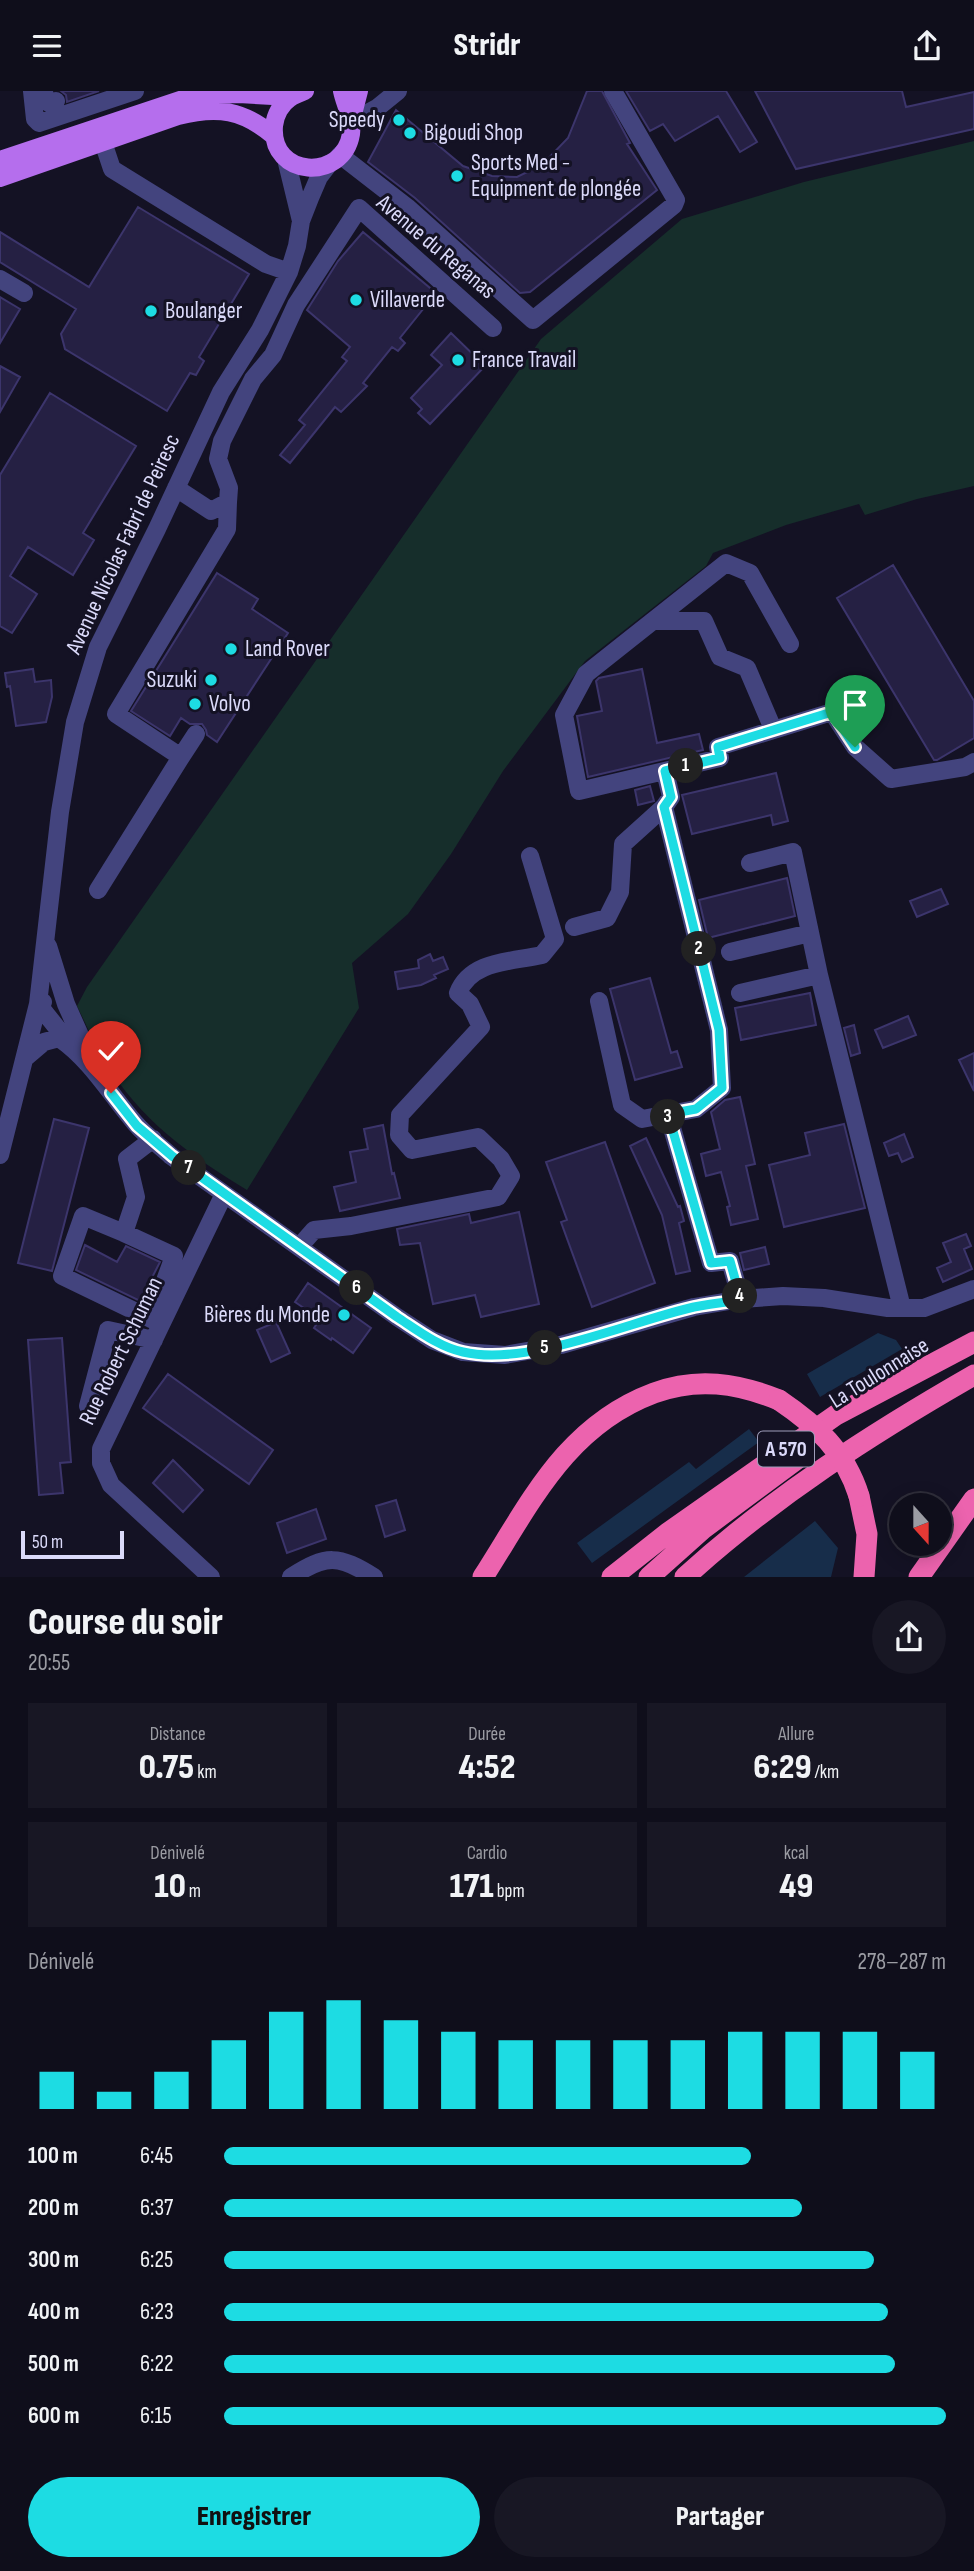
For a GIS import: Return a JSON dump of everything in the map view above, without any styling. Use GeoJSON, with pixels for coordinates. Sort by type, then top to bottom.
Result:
{"type":"FeatureCollection","features":[{"type":"Feature","properties":{"kind":"highway","name":"A 570"},"geometry":{"type":"LineString","coordinates":[[612,1577],[669,1532],[836,1415],[974,1344]]}},
{"type":"Feature","properties":{"kind":"highway","name":"La Toulonnaise"},"geometry":{"type":"LineString","coordinates":[[649,1577],[705,1528],[797,1459],[845,1425],[974,1344]]}},
{"type":"Feature","properties":{"kind":"highway"},"geometry":{"type":"LineString","coordinates":[[685,1577],[786,1494],[857,1445],[974,1375]]}},
{"type":"Feature","properties":{"kind":"highway","name":"A 570"},"geometry":{"type":"LineString","coordinates":[[483,1577],[550,1473],[600,1420],[631,1402],[669,1388],[702,1383],[728,1384],[779,1400],[819,1429],[834,1445],[846,1463],[859,1496],[867,1534],[864,1577]]}},
{"type":"Feature","properties":{"kind":"highway"},"geometry":{"type":"LineString","coordinates":[[919,1577],[974,1499]]}},
{"type":"Feature","properties":{"kind":"main road"},"geometry":{"type":"LineString","coordinates":[[298,94],[277,113],[274,136],[279,151],[286,159],[307,168],[335,160],[351,135],[342,91]]}},
{"type":"Feature","properties":{"kind":"main road"},"geometry":{"type":"LineString","coordinates":[[349,116],[359,91]]}},
{"type":"Feature","properties":{"kind":"main road"},"geometry":{"type":"LineString","coordinates":[[100,135],[116,121],[195,95],[298,94]]}},
{"type":"Feature","properties":{"kind":"main road"},"geometry":{"type":"LineString","coordinates":[[2,166],[100,135],[211,111],[246,116],[274,136]]}},
{"type":"Feature","properties":{"kind":"street"},"geometry":{"type":"LineString","coordinates":[[32,91],[35,119],[39,123],[135,91]]}},
{"type":"Feature","properties":{"kind":"street"},"geometry":{"type":"LineString","coordinates":[[349,116],[377,108],[398,91]]}},
{"type":"Feature","properties":{"kind":"street"},"geometry":{"type":"LineString","coordinates":[[301,221],[320,177],[335,160],[371,179],[407,207],[533,320],[674,205],[676,200],[613,91]]}},
{"type":"Feature","properties":{"kind":"street"},"geometry":{"type":"LineString","coordinates":[[108,100],[116,121]]}},
{"type":"Feature","properties":{"kind":"street"},"geometry":{"type":"LineString","coordinates":[[100,135],[112,169],[266,264],[289,272]]}},
{"type":"Feature","properties":{"kind":"street"},"geometry":{"type":"LineString","coordinates":[[286,159],[301,221]]}},
{"type":"Feature","properties":{"kind":"street"},"geometry":{"type":"LineString","coordinates":[[359,208],[371,179]]}},
{"type":"Feature","properties":{"kind":"street","name":"Avenue du Reganas"},"geometry":{"type":"LineString","coordinates":[[181,757],[116,714],[227,529],[229,488],[218,459],[222,441],[253,379],[273,355],[296,305],[359,208],[493,328]]}},
{"type":"Feature","properties":{"kind":"street","name":"Avenue Nicolas Fabri de Peiresc"},"geometry":{"type":"LineString","coordinates":[[0,1155],[38,1004],[60,812],[75,722],[98,647],[221,392],[261,330],[289,272],[298,246],[301,221]]}},
{"type":"Feature","properties":{"kind":"street"},"geometry":{"type":"LineString","coordinates":[[0,279],[24,293]]}},
{"type":"Feature","properties":{"kind":"street"},"geometry":{"type":"LineString","coordinates":[[176,488],[211,511],[228,502]]}},
{"type":"Feature","properties":{"kind":"street"},"geometry":{"type":"LineString","coordinates":[[790,644],[750,573],[726,563],[586,674],[564,715],[579,791],[720,758],[718,747],[832,712],[855,747],[891,779],[965,767],[974,762]]}},
{"type":"Feature","properties":{"kind":"street"},"geometry":{"type":"LineString","coordinates":[[653,621],[704,621],[720,657],[747,668],[773,729]]}},
{"type":"Feature","properties":{"kind":"street"},"geometry":{"type":"LineString","coordinates":[[98,891],[196,734]]}},
{"type":"Feature","properties":{"kind":"street"},"geometry":{"type":"LineString","coordinates":[[574,927],[607,918],[620,892],[623,844],[664,807],[671,797],[665,771]]}},
{"type":"Feature","properties":{"kind":"street"},"geometry":{"type":"LineString","coordinates":[[599,1001],[622,1105],[642,1119],[696,1109],[722,1088],[719,1030],[664,807]]}},
{"type":"Feature","properties":{"kind":"street"},"geometry":{"type":"LineString","coordinates":[[750,863],[793,852],[819,975],[902,1308]]}},
{"type":"Feature","properties":{"kind":"street"},"geometry":{"type":"LineString","coordinates":[[299,1247],[314,1230],[351,1226],[498,1197],[511,1176],[501,1159],[478,1137],[412,1150],[398,1135],[400,1115],[481,1027],[470,1004],[458,993],[463,980],[482,966],[542,955],[555,939],[530,856]]}},
{"type":"Feature","properties":{"kind":"street"},"geometry":{"type":"LineString","coordinates":[[730,951],[810,933]]}},
{"type":"Feature","properties":{"kind":"street"},"geometry":{"type":"LineString","coordinates":[[46,934],[66,1004],[98,1076]]}},
{"type":"Feature","properties":{"kind":"street"},"geometry":{"type":"LineString","coordinates":[[740,993],[819,975]]}},
{"type":"Feature","properties":{"kind":"street"},"geometry":{"type":"LineString","coordinates":[[66,1004],[53,999],[38,1004],[137,1126],[225,1194],[432,1340],[463,1352],[505,1355],[561,1345],[694,1307],[741,1300],[783,1296],[924,1308],[974,1289]]}},
{"type":"Feature","properties":{"kind":"street"},"geometry":{"type":"LineString","coordinates":[[24,1059],[44,1042],[59,1038],[73,1048]]}},
{"type":"Feature","properties":{"kind":"street"},"geometry":{"type":"LineString","coordinates":[[668,1114],[711,1263],[730,1261],[741,1300]]}},
{"type":"Feature","properties":{"kind":"street"},"geometry":{"type":"LineString","coordinates":[[124,1233],[136,1197],[127,1159],[153,1139]]}},
{"type":"Feature","properties":{"kind":"street","name":"Rue Robert Schuman"},"geometry":{"type":"LineString","coordinates":[[211,1577],[111,1485],[101,1463],[101,1449],[225,1194]]}},
{"type":"Feature","properties":{"kind":"street"},"geometry":{"type":"LineString","coordinates":[[83,1216],[124,1233],[174,1256],[151,1319],[62,1276],[83,1216]]}},
{"type":"Feature","properties":{"kind":"street"},"geometry":{"type":"LineString","coordinates":[[88,1406],[108,1330],[154,1340]]}},
{"type":"Feature","properties":{"kind":"street"},"geometry":{"type":"LineString","coordinates":[[291,1577],[312,1563],[330,1558],[354,1565],[374,1577]]}},
{"type":"Feature","properties":{"kind":"green space"},"geometry":{"type":"Polygon","coordinates":[[[974,141],[974,486],[865,515],[859,504],[786,525],[713,553],[706,566],[585,661],[503,771],[451,854],[408,914],[352,963],[359,1008],[247,1190],[185,1149],[133,1101],[100,1054],[77,1006],[87,987],[541,339],[682,219],[804,182],[974,141]]]}},
{"type":"Feature","properties":{"kind":"water"},"geometry":{"type":"Polygon","coordinates":[[[878,1333],[896,1340],[902,1349],[820,1397],[807,1374],[878,1333]]]}},
{"type":"Feature","properties":{"kind":"water"},"geometry":{"type":"Polygon","coordinates":[[[749,1429],[759,1442],[592,1563],[577,1543],[689,1462],[696,1469],[749,1429]]]}},
{"type":"Feature","properties":{"kind":"water"},"geometry":{"type":"Polygon","coordinates":[[[815,1521],[838,1548],[831,1577],[744,1577],[815,1521]]]}},
{"type":"Feature","properties":{"kind":"building"},"geometry":{"type":"Polygon","coordinates":[[[61,91],[99,91],[67,102],[66,95],[61,91]]]}},
{"type":"Feature","properties":{"kind":"building"},"geometry":{"type":"Polygon","coordinates":[[[587,91],[602,91],[630,143],[627,144],[657,190],[530,292],[520,293],[415,198],[368,162],[396,110],[463,166],[492,176],[517,177],[542,165],[568,138],[587,91]]]}},
{"type":"Feature","properties":{"kind":"building"},"geometry":{"type":"Polygon","coordinates":[[[626,91],[726,91],[757,142],[740,152],[718,116],[675,141],[663,124],[650,131],[626,91]]]}},
{"type":"Feature","properties":{"kind":"building"},"geometry":{"type":"Polygon","coordinates":[[[755,91],[902,91],[906,107],[974,92],[974,129],[796,169],[755,91]]]}},
{"type":"Feature","properties":{"kind":"building","name":"Boulanger"},"geometry":{"type":"Polygon","coordinates":[[[138,207],[249,274],[199,357],[204,361],[196,375],[190,373],[167,411],[65,349],[61,334],[76,309],[0,262],[0,232],[89,287],[138,207]]]}},
{"type":"Feature","properties":{"kind":"building"},"geometry":{"type":"Polygon","coordinates":[[[363,232],[436,293],[400,338],[405,343],[398,351],[392,347],[363,383],[367,386],[341,412],[335,407],[290,463],[280,455],[305,425],[299,420],[347,361],[342,357],[350,347],[307,310],[338,261],[363,232]]]}},
{"type":"Feature","properties":{"kind":"building"},"geometry":{"type":"Polygon","coordinates":[[[0,297],[20,309],[0,343],[0,297]]]}},
{"type":"Feature","properties":{"kind":"building"},"geometry":{"type":"Polygon","coordinates":[[[451,333],[485,366],[430,424],[418,413],[422,409],[411,398],[442,365],[431,355],[451,333]]]}},
{"type":"Feature","properties":{"kind":"building"},"geometry":{"type":"Polygon","coordinates":[[[0,366],[20,377],[0,412],[0,366]]]}},
{"type":"Feature","properties":{"kind":"building"},"geometry":{"type":"Polygon","coordinates":[[[50,393],[136,446],[83,533],[94,540],[73,575],[28,547],[10,576],[37,594],[12,633],[0,626],[0,475],[50,393]]]}},
{"type":"Feature","properties":{"kind":"building"},"geometry":{"type":"Polygon","coordinates":[[[893,565],[974,701],[974,738],[937,760],[934,760],[837,598],[893,565]]]}},
{"type":"Feature","properties":{"kind":"building"},"geometry":{"type":"Polygon","coordinates":[[[217,573],[258,599],[252,609],[288,633],[217,742],[207,735],[202,724],[190,724],[181,718],[170,736],[131,711],[217,573]]]}},
{"type":"Feature","properties":{"kind":"building"},"geometry":{"type":"Polygon","coordinates":[[[33,669],[35,682],[51,680],[52,697],[46,722],[16,726],[10,686],[7,687],[5,673],[33,669]]]}},
{"type":"Feature","properties":{"kind":"building"},"geometry":{"type":"Polygon","coordinates":[[[642,669],[657,743],[699,734],[703,750],[588,777],[577,716],[602,711],[596,681],[599,678],[642,669]]]}},
{"type":"Feature","properties":{"kind":"building"},"geometry":{"type":"Polygon","coordinates":[[[776,773],[788,821],[773,825],[771,815],[692,834],[682,795],[776,773]]]}},
{"type":"Feature","properties":{"kind":"building"},"geometry":{"type":"Polygon","coordinates":[[[650,786],[654,801],[638,805],[635,790],[650,786]]]}},
{"type":"Feature","properties":{"kind":"building"},"geometry":{"type":"Polygon","coordinates":[[[787,878],[795,916],[708,938],[699,900],[787,878]]]}},
{"type":"Feature","properties":{"kind":"building"},"geometry":{"type":"Polygon","coordinates":[[[941,889],[948,904],[917,917],[910,901],[941,889]]]}},
{"type":"Feature","properties":{"kind":"building"},"geometry":{"type":"Polygon","coordinates":[[[430,954],[433,961],[443,957],[448,969],[421,985],[398,989],[395,972],[419,968],[418,960],[430,954]]]}},
{"type":"Feature","properties":{"kind":"building"},"geometry":{"type":"Polygon","coordinates":[[[650,978],[671,1053],[677,1051],[682,1067],[635,1080],[610,989],[650,978]]]}},
{"type":"Feature","properties":{"kind":"building"},"geometry":{"type":"Polygon","coordinates":[[[810,993],[816,1025],[741,1040],[735,1008],[810,993]]]}},
{"type":"Feature","properties":{"kind":"building"},"geometry":{"type":"Polygon","coordinates":[[[908,1016],[916,1035],[883,1048],[875,1030],[908,1016]]]}},
{"type":"Feature","properties":{"kind":"building"},"geometry":{"type":"Polygon","coordinates":[[[854,1025],[860,1053],[851,1056],[844,1028],[854,1025]]]}},
{"type":"Feature","properties":{"kind":"building"},"geometry":{"type":"Polygon","coordinates":[[[974,1053],[974,1091],[959,1060],[974,1053]]]}},
{"type":"Feature","properties":{"kind":"building"},"geometry":{"type":"Polygon","coordinates":[[[740,1097],[755,1164],[746,1166],[758,1219],[731,1225],[727,1207],[730,1206],[721,1172],[706,1176],[701,1154],[720,1149],[711,1112],[725,1100],[740,1097]]]}},
{"type":"Feature","properties":{"kind":"building"},"geometry":{"type":"Polygon","coordinates":[[[54,1119],[89,1128],[52,1271],[18,1263],[54,1119]]]}},
{"type":"Feature","properties":{"kind":"building"},"geometry":{"type":"Polygon","coordinates":[[[844,1124],[865,1208],[784,1227],[769,1165],[810,1155],[805,1133],[844,1124]]]}},
{"type":"Feature","properties":{"kind":"building"},"geometry":{"type":"Polygon","coordinates":[[[383,1125],[392,1174],[394,1173],[400,1198],[340,1211],[334,1187],[356,1182],[350,1152],[368,1149],[364,1129],[383,1125]]]}},
{"type":"Feature","properties":{"kind":"building"},"geometry":{"type":"Polygon","coordinates":[[[904,1134],[913,1157],[902,1162],[898,1153],[889,1156],[884,1143],[904,1134]]]}},
{"type":"Feature","properties":{"kind":"building"},"geometry":{"type":"Polygon","coordinates":[[[646,1138],[678,1207],[680,1206],[684,1221],[679,1223],[690,1271],[676,1274],[662,1215],[630,1146],[646,1138]]]}},
{"type":"Feature","properties":{"kind":"building"},"geometry":{"type":"Polygon","coordinates":[[[605,1142],[655,1283],[592,1307],[561,1222],[567,1220],[546,1162],[605,1142]]]}},
{"type":"Feature","properties":{"kind":"building"},"geometry":{"type":"Polygon","coordinates":[[[519,1212],[539,1304],[481,1317],[475,1295],[433,1304],[420,1243],[400,1245],[397,1229],[469,1214],[471,1223],[519,1212]]]}},
{"type":"Feature","properties":{"kind":"building"},"geometry":{"type":"Polygon","coordinates":[[[966,1234],[971,1246],[964,1249],[972,1269],[943,1282],[937,1268],[951,1262],[943,1243],[966,1234]]]}},
{"type":"Feature","properties":{"kind":"building"},"geometry":{"type":"Polygon","coordinates":[[[85,1245],[117,1262],[126,1246],[160,1262],[140,1301],[76,1270],[85,1245]]]}},
{"type":"Feature","properties":{"kind":"building"},"geometry":{"type":"Polygon","coordinates":[[[765,1247],[769,1264],[744,1270],[740,1253],[765,1247]]]}},
{"type":"Feature","properties":{"kind":"building"},"geometry":{"type":"Polygon","coordinates":[[[308,1283],[371,1328],[353,1353],[314,1328],[320,1319],[295,1302],[308,1283]]]}},
{"type":"Feature","properties":{"kind":"building"},"geometry":{"type":"Polygon","coordinates":[[[276,1322],[290,1353],[271,1362],[257,1330],[276,1322]]]}},
{"type":"Feature","properties":{"kind":"building"},"geometry":{"type":"Polygon","coordinates":[[[62,1338],[71,1462],[60,1463],[63,1493],[39,1495],[28,1340],[62,1338]]]}},
{"type":"Feature","properties":{"kind":"building"},"geometry":{"type":"Polygon","coordinates":[[[168,1374],[273,1450],[249,1484],[143,1408],[168,1374]]]}},
{"type":"Feature","properties":{"kind":"building"},"geometry":{"type":"Polygon","coordinates":[[[173,1460],[203,1490],[183,1512],[153,1483],[173,1460]]]}},
{"type":"Feature","properties":{"kind":"building"},"geometry":{"type":"Polygon","coordinates":[[[396,1500],[405,1530],[385,1537],[376,1506],[396,1500]]]}},
{"type":"Feature","properties":{"kind":"building"},"geometry":{"type":"Polygon","coordinates":[[[316,1509],[326,1539],[287,1553],[277,1523],[316,1509]]]}},
{"type":"Feature","properties":{"kind":"place","name":"Speedy"},"geometry":{"type":"Point","coordinates":[399,120]}},
{"type":"Feature","properties":{"kind":"place","name":"Bigoudi Shop"},"geometry":{"type":"Point","coordinates":[410,133]}},
{"type":"Feature","properties":{"kind":"place","name":"Sports Med - Equipment de plongée"},"geometry":{"type":"Point","coordinates":[457,176]}},
{"type":"Feature","properties":{"kind":"place","name":"Villaverde"},"geometry":{"type":"Point","coordinates":[356,300]}},
{"type":"Feature","properties":{"kind":"place","name":"Boulanger"},"geometry":{"type":"Point","coordinates":[151,311]}},
{"type":"Feature","properties":{"kind":"place","name":"France Travail"},"geometry":{"type":"Point","coordinates":[458,360]}},
{"type":"Feature","properties":{"kind":"place","name":"Land Rover"},"geometry":{"type":"Point","coordinates":[231,649]}},
{"type":"Feature","properties":{"kind":"place","name":"Suzuki"},"geometry":{"type":"Point","coordinates":[211,680]}},
{"type":"Feature","properties":{"kind":"place","name":"Volvo"},"geometry":{"type":"Point","coordinates":[195,704]}},
{"type":"Feature","properties":{"kind":"place","name":"Bières du Monde"},"geometry":{"type":"Point","coordinates":[344,1315]}},
{"type":"Feature","properties":{"kind":"route"},"geometry":{"type":"LineString","coordinates":[[111,1093],[137,1126],[172,1156],[397,1317],[432,1340],[463,1352],[505,1355],[561,1345],[694,1307],[741,1300],[730,1261],[711,1263],[668,1114],[696,1109],[722,1088],[719,1030],[664,807],[671,797],[665,771],[720,758],[718,747],[832,712],[855,747]]}}]}
